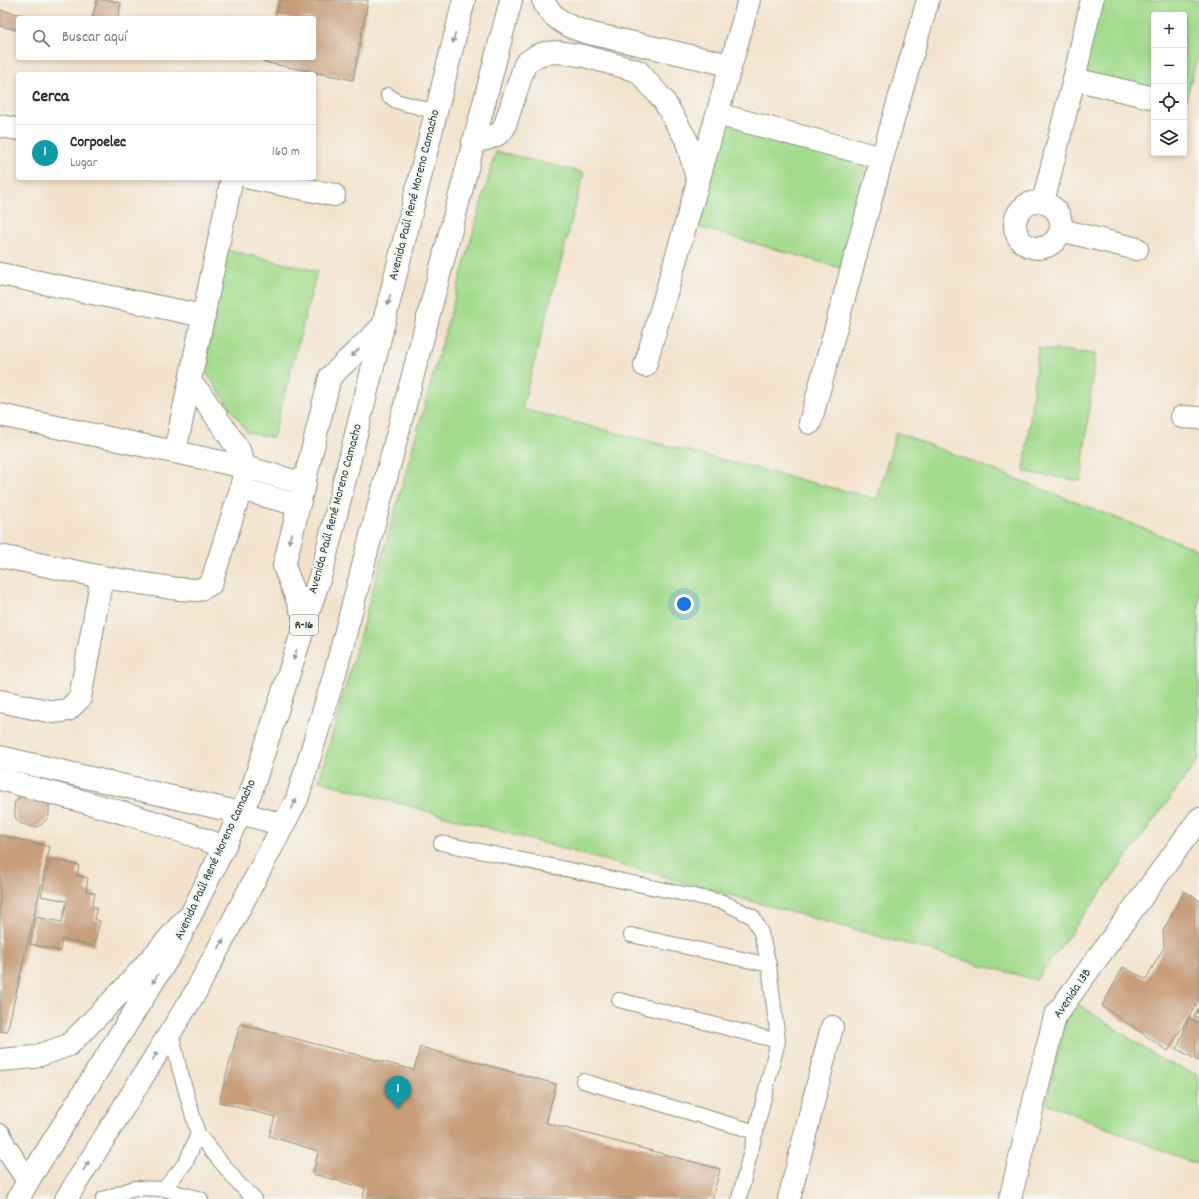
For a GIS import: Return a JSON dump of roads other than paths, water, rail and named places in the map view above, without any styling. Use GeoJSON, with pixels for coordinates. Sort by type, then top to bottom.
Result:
{"type":"FeatureCollection","features":[{"type":"Feature","properties":{"kind":"street","name":"Avenida Paúl René Moreno Camacho"},"geometry":{"type":"LineString","coordinates":[[23,1190],[175,947],[251,792],[323,567],[464,0]]}},
{"type":"Feature","properties":{"kind":"street"},"geometry":{"type":"LineString","coordinates":[[66,1199],[195,993],[297,799],[335,673],[511,0]]}},
{"type":"Feature","properties":{"kind":"street"},"geometry":{"type":"LineString","coordinates":[[543,0],[549,10],[560,21],[590,34],[730,65]]}},
{"type":"Feature","properties":{"kind":"street"},"geometry":{"type":"LineString","coordinates":[[645,366],[749,0]]}},
{"type":"Feature","properties":{"kind":"street"},"geometry":{"type":"LineString","coordinates":[[810,423],[882,158],[928,0]]}},
{"type":"Feature","properties":{"kind":"street"},"geometry":{"type":"LineString","coordinates":[[1043,202],[1092,0]]}},
{"type":"Feature","properties":{"kind":"street"},"geometry":{"type":"LineString","coordinates":[[584,56],[590,34]]}},
{"type":"Feature","properties":{"kind":"street"},"geometry":{"type":"LineString","coordinates":[[473,142],[497,135],[504,128],[525,64],[528,61],[536,56],[551,52],[584,56],[638,71],[664,101],[686,139],[698,182]]}},
{"type":"Feature","properties":{"kind":"street"},"geometry":{"type":"LineString","coordinates":[[1074,79],[1151,97]]}},
{"type":"Feature","properties":{"kind":"street"},"geometry":{"type":"LineString","coordinates":[[716,114],[882,158]]}},
{"type":"Feature","properties":{"kind":"street"},"geometry":{"type":"LineString","coordinates":[[0,126],[16,129]]}},
{"type":"Feature","properties":{"kind":"street"},"geometry":{"type":"LineString","coordinates":[[175,452],[232,180]]}},
{"type":"Feature","properties":{"kind":"street"},"geometry":{"type":"LineString","coordinates":[[259,180],[334,196]]}},
{"type":"Feature","properties":{"kind":"street"},"geometry":{"type":"LineString","coordinates":[[1035,202],[1043,202],[1055,209],[1062,222],[1058,237],[1053,243],[1046,247],[1038,248],[1023,243],[1015,229],[1015,221],[1022,208],[1035,202]]}},
{"type":"Feature","properties":{"kind":"street"},"geometry":{"type":"LineString","coordinates":[[1061,230],[1137,249]]}},
{"type":"Feature","properties":{"kind":"street"},"geometry":{"type":"LineString","coordinates":[[0,274],[204,316]]}},
{"type":"Feature","properties":{"kind":"street"},"geometry":{"type":"LineString","coordinates":[[306,622],[284,566],[330,377],[383,326]]}},
{"type":"Feature","properties":{"kind":"street"},"geometry":{"type":"LineString","coordinates":[[0,556],[102,577],[178,589],[199,590],[211,584],[241,489],[245,467],[239,450],[200,393],[190,383]]}},
{"type":"Feature","properties":{"kind":"street"},"geometry":{"type":"LineString","coordinates":[[0,416],[245,467],[304,484]]}},
{"type":"Feature","properties":{"kind":"street"},"geometry":{"type":"LineString","coordinates":[[241,489],[298,505]]}},
{"type":"Feature","properties":{"kind":"street"},"geometry":{"type":"LineString","coordinates":[[0,700],[53,712],[68,710],[80,698],[102,577]]}},
{"type":"Feature","properties":{"kind":"street"},"geometry":{"type":"LineString","coordinates":[[0,757],[241,813],[283,825]]}},
{"type":"Feature","properties":{"kind":"street"},"geometry":{"type":"LineString","coordinates":[[0,779],[113,810],[196,836],[224,847]]}},
{"type":"Feature","properties":{"kind":"street","name":"Avenida 13B"},"geometry":{"type":"LineString","coordinates":[[1010,1199],[1055,1016],[1199,819]]}},
{"type":"Feature","properties":{"kind":"street"},"geometry":{"type":"LineString","coordinates":[[0,1060],[34,1057],[69,1045],[125,988],[192,912]]}},
{"type":"Feature","properties":{"kind":"street"},"geometry":{"type":"LineString","coordinates":[[789,1199],[832,1027]]}},
{"type":"Feature","properties":{"kind":"street"},"geometry":{"type":"LineString","coordinates":[[0,1135],[23,1190]]}},
{"type":"Feature","properties":{"kind":"lane"},"geometry":{"type":"LineString","coordinates":[[388,95],[396,101],[436,112]]}},
{"type":"Feature","properties":{"kind":"lane"},"geometry":{"type":"LineString","coordinates":[[441,843],[723,902],[753,917],[761,933],[769,965],[778,1042],[739,1199]]}},
{"type":"Feature","properties":{"kind":"lane"},"geometry":{"type":"LineString","coordinates":[[631,935],[769,965]]}},
{"type":"Feature","properties":{"kind":"lane"},"geometry":{"type":"LineString","coordinates":[[619,1000],[778,1042]]}},
{"type":"Feature","properties":{"kind":"lane"},"geometry":{"type":"LineString","coordinates":[[171,1031],[179,1067],[198,1134],[238,1183],[254,1199]]}},
{"type":"Feature","properties":{"kind":"lane"},"geometry":{"type":"LineString","coordinates":[[583,1081],[756,1132]]}},
{"type":"Feature","properties":{"kind":"lane"},"geometry":{"type":"LineString","coordinates":[[164,1189],[186,1162],[198,1134]]}},
{"type":"Feature","properties":{"kind":"lane"},"geometry":{"type":"LineString","coordinates":[[103,1199],[134,1188],[164,1189],[201,1199]]}},
{"type":"Feature","properties":{"kind":"place","name":"Corpoelec"},"geometry":{"type":"Point","coordinates":[398,1109]}}]}
